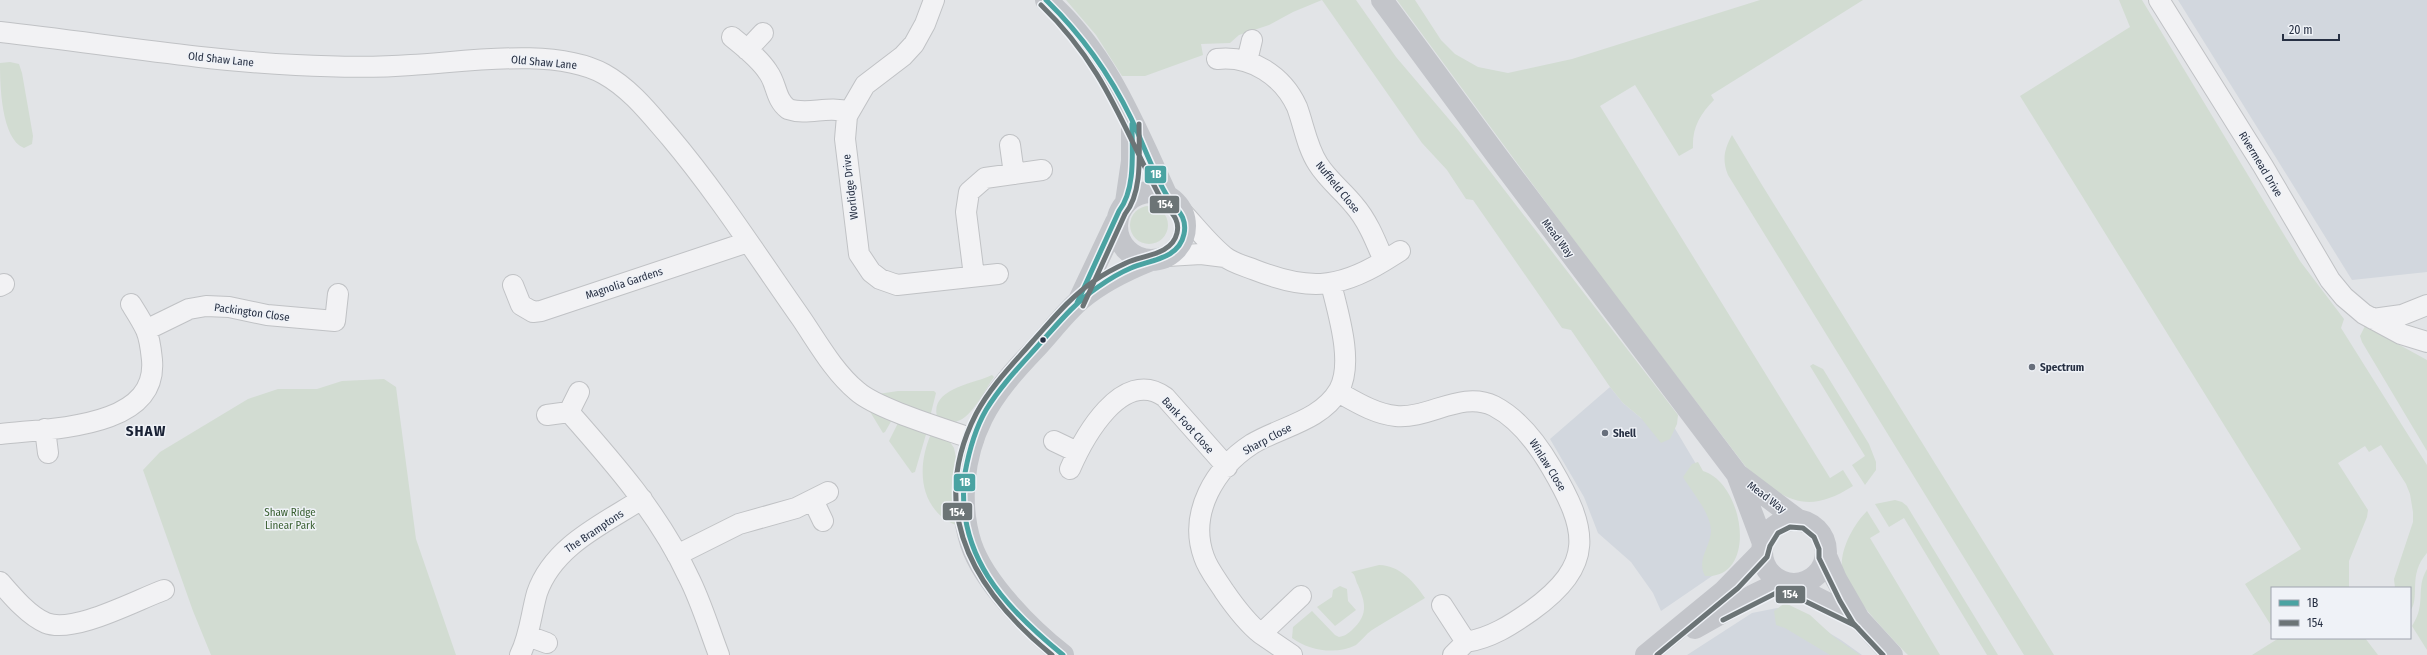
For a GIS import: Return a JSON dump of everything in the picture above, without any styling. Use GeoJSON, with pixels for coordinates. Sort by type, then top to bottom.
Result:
{"type":"FeatureCollection","features":[{"type":"Feature","properties":{"kind":"street","name":"Worlidge Drive"},"geometry":{"type":"LineString","coordinates":[[934,0],[922,30],[914,44],[903,56],[865,85],[849,112],[845,127],[847,159],[857,243],[865,265],[880,279],[897,285],[998,274]]}},
{"type":"Feature","properties":{"kind":"street"},"geometry":{"type":"LineString","coordinates":[[1046,0],[1068,21],[1093,51],[1117,89],[1167,196]]}},
{"type":"Feature","properties":{"kind":"street","name":"Mead Way"},"geometry":{"type":"LineString","coordinates":[[1382,0],[1497,156],[1737,474],[1798,520]]}},
{"type":"Feature","properties":{"kind":"street","name":"Rivermead Drive"},"geometry":{"type":"LineString","coordinates":[[2159,0],[2262,166],[2330,280],[2364,314],[2401,334],[2427,342]]}},
{"type":"Feature","properties":{"kind":"street","name":"Old Shaw Lane"},"geometry":{"type":"LineString","coordinates":[[0,32],[191,57],[278,64],[401,66],[504,59],[550,61],[590,68],[616,82],[647,110],[690,162],[748,242],[827,356],[859,393],[899,411],[973,439]]}},
{"type":"Feature","properties":{"kind":"street"},"geometry":{"type":"LineString","coordinates":[[747,50],[763,33]]}},
{"type":"Feature","properties":{"kind":"street"},"geometry":{"type":"LineString","coordinates":[[732,38],[747,50],[769,72],[779,100],[788,109],[808,111],[835,108],[849,112]]}},
{"type":"Feature","properties":{"kind":"street"},"geometry":{"type":"LineString","coordinates":[[1248,61],[1252,40]]}},
{"type":"Feature","properties":{"kind":"street","name":"Nuffield Close"},"geometry":{"type":"LineString","coordinates":[[1217,59],[1229,58],[1248,61],[1269,72],[1291,96],[1316,162],[1328,178],[1356,206],[1374,238],[1392,256],[1355,277],[1331,284],[1309,284],[1271,276],[1225,257]]}},
{"type":"Feature","properties":{"kind":"street"},"geometry":{"type":"LineString","coordinates":[[1126,202],[1132,162],[1132,121]]}},
{"type":"Feature","properties":{"kind":"street"},"geometry":{"type":"LineString","coordinates":[[1010,145],[1014,174]]}},
{"type":"Feature","properties":{"kind":"street"},"geometry":{"type":"LineString","coordinates":[[974,276],[966,212],[969,192],[985,178],[1042,170]]}},
{"type":"Feature","properties":{"kind":"street"},"geometry":{"type":"LineString","coordinates":[[1079,301],[1116,222],[1119,211],[1126,202],[1135,195],[1146,192],[1157,192],[1167,196],[1176,203],[1182,212],[1225,257]]}},
{"type":"Feature","properties":{"kind":"street"},"geometry":{"type":"LineString","coordinates":[[1063,655],[1010,606],[993,583],[971,545],[966,516],[964,480],[973,439],[986,410],[1006,381],[1079,301],[1114,277],[1159,258],[1178,247],[1185,230],[1182,212]]}},
{"type":"Feature","properties":{"kind":"street"},"geometry":{"type":"LineString","coordinates":[[1116,222],[1117,233],[1128,252],[1136,257],[1159,258],[1201,254],[1225,257]]}},
{"type":"Feature","properties":{"kind":"street","name":"Magnolia Gardens"},"geometry":{"type":"LineString","coordinates":[[513,285],[521,305],[533,312],[542,311],[748,242]]}},
{"type":"Feature","properties":{"kind":"street","name":"Sharp Close"},"geometry":{"type":"LineString","coordinates":[[1292,655],[1253,628],[1233,604],[1208,567],[1201,548],[1198,531],[1202,504],[1210,489],[1226,467],[1240,453],[1253,444],[1316,412],[1338,392],[1344,376],[1345,358],[1342,333],[1331,284]]}},
{"type":"Feature","properties":{"kind":"street","name":"Packington Close"},"geometry":{"type":"LineString","coordinates":[[146,330],[189,309],[206,306],[228,307],[267,315],[335,321],[338,294]]}},
{"type":"Feature","properties":{"kind":"street"},"geometry":{"type":"LineString","coordinates":[[0,434],[101,420],[133,405],[145,391],[152,374],[151,353],[146,330],[131,304]]}},
{"type":"Feature","properties":{"kind":"street"},"geometry":{"type":"LineString","coordinates":[[2373,319],[2402,315],[2427,306]]}},
{"type":"Feature","properties":{"kind":"street"},"geometry":{"type":"LineString","coordinates":[[2427,306],[2422,323],[2427,342]]}},
{"type":"Feature","properties":{"kind":"street","name":"Bank Foot Close"},"geometry":{"type":"LineString","coordinates":[[1054,441],[1074,461],[1094,423],[1108,409],[1136,391],[1150,390],[1165,397],[1226,467]]}},
{"type":"Feature","properties":{"kind":"street"},"geometry":{"type":"LineString","coordinates":[[569,412],[579,392]]}},
{"type":"Feature","properties":{"kind":"street","name":"Winlaw Close"},"geometry":{"type":"LineString","coordinates":[[1338,392],[1373,410],[1396,416],[1414,415],[1462,402],[1479,402],[1493,406],[1516,422],[1534,441],[1571,505],[1579,527],[1580,542],[1576,560],[1567,579],[1550,596],[1497,633],[1460,648],[1442,605]]}},
{"type":"Feature","properties":{"kind":"street"},"geometry":{"type":"LineString","coordinates":[[547,415],[569,412]]}},
{"type":"Feature","properties":{"kind":"street"},"geometry":{"type":"LineString","coordinates":[[569,412],[642,499],[677,554],[697,595],[719,655]]}},
{"type":"Feature","properties":{"kind":"street"},"geometry":{"type":"LineString","coordinates":[[45,428],[48,453]]}},
{"type":"Feature","properties":{"kind":"street","name":"Mead Way"},"geometry":{"type":"LineString","coordinates":[[1737,474],[1762,548]]}},
{"type":"Feature","properties":{"kind":"street"},"geometry":{"type":"LineString","coordinates":[[677,554],[739,524],[796,508],[820,496],[823,521]]}},
{"type":"Feature","properties":{"kind":"street","name":"The Bramptons"},"geometry":{"type":"LineString","coordinates":[[520,655],[528,636],[537,594],[548,570],[557,557],[569,546],[642,499]]}},
{"type":"Feature","properties":{"kind":"street"},"geometry":{"type":"LineString","coordinates":[[1789,520],[1798,520],[1810,525],[1820,534],[1826,548],[1826,556],[1823,567],[1817,576],[1808,582],[1786,584],[1752,596],[1700,626],[1654,649],[1724,591],[1762,548],[1773,527],[1789,520]]}},
{"type":"Feature","properties":{"kind":"street"},"geometry":{"type":"LineString","coordinates":[[1762,548],[1768,573],[1786,584],[1859,619]]}},
{"type":"Feature","properties":{"kind":"street"},"geometry":{"type":"LineString","coordinates":[[1826,556],[1836,579],[1859,619],[1892,655]]}},
{"type":"Feature","properties":{"kind":"street"},"geometry":{"type":"LineString","coordinates":[[0,582],[31,613],[51,624],[76,622],[110,601],[164,590]]}},
{"type":"Feature","properties":{"kind":"street"},"geometry":{"type":"LineString","coordinates":[[1261,634],[1301,596]]}},
{"type":"Feature","properties":{"kind":"street"},"geometry":{"type":"LineString","coordinates":[[528,636],[547,643]]}},
{"type":"Feature","properties":{"kind":"shaded area"},"geometry":{"type":"Polygon","coordinates":[[[2178,0],[2427,0],[2427,272],[2352,280],[2178,0]]]}},
{"type":"Feature","properties":{"kind":"shaded area"},"geometry":{"type":"Polygon","coordinates":[[[1610,387],[1623,403],[1641,418],[1674,427],[1708,484],[1715,574],[1661,611],[1653,593],[1631,562],[1598,533],[1584,497],[1550,439],[1610,387]]]}},
{"type":"Feature","properties":{"kind":"shaded area"},"geometry":{"type":"Polygon","coordinates":[[[1777,608],[1791,610],[1841,640],[1862,655],[1687,655],[1752,613],[1777,608]]]}},
{"type":"Feature","properties":{"kind":"green space"},"geometry":{"type":"Polygon","coordinates":[[[1066,0],[1322,0],[1293,12],[1269,25],[1239,35],[1230,43],[1201,44],[1203,55],[1145,76],[1122,76],[1096,35],[1066,0]]]}},
{"type":"Feature","properties":{"kind":"green space"},"geometry":{"type":"Polygon","coordinates":[[[1322,0],[1356,0],[1396,57],[1459,131],[1678,415],[1677,424],[1670,439],[1661,443],[1641,418],[1623,403],[1610,387],[1571,330],[1562,328],[1473,200],[1466,199],[1447,170],[1422,143],[1322,0]]]}},
{"type":"Feature","properties":{"kind":"green space"},"geometry":{"type":"Polygon","coordinates":[[[1397,0],[1415,0],[1441,40],[1455,54],[1478,67],[1508,73],[1572,59],[1760,0],[1863,0],[1711,95],[1714,100],[1698,122],[1694,134],[1693,148],[1679,156],[1635,85],[1600,106],[1830,478],[1843,470],[1853,486],[1836,495],[1822,500],[1809,502],[1796,500],[1772,488],[1746,467],[1601,277],[1397,0]]]}},
{"type":"Feature","properties":{"kind":"green space"},"geometry":{"type":"Polygon","coordinates":[[[2119,0],[2142,0],[2300,261],[2344,319],[2341,328],[2427,465],[2427,553],[2417,570],[2414,600],[2411,609],[2411,587],[2395,587],[2394,579],[2413,522],[2410,494],[2406,484],[2381,445],[2369,452],[2365,446],[2338,463],[2368,510],[2367,517],[2349,561],[2349,587],[2271,587],[2271,625],[2245,584],[2301,549],[2020,96],[2130,27],[2119,0]]]}},
{"type":"Feature","properties":{"kind":"green space"},"geometry":{"type":"Polygon","coordinates":[[[10,62],[19,64],[22,73],[33,136],[32,144],[24,148],[16,143],[11,134],[6,123],[3,110],[0,63],[10,62]]]}},
{"type":"Feature","properties":{"kind":"green space"},"geometry":{"type":"Polygon","coordinates":[[[1732,135],[2054,655],[2024,655],[1728,175],[1725,165],[1725,155],[1727,145],[1732,135]]]}},
{"type":"Feature","properties":{"kind":"green space"},"geometry":{"type":"Polygon","coordinates":[[[1145,206],[1153,206],[1163,211],[1167,218],[1167,232],[1163,239],[1153,244],[1145,244],[1135,239],[1133,236],[1130,229],[1130,221],[1135,211],[1138,209],[1145,206]]]}},
{"type":"Feature","properties":{"kind":"green space"},"geometry":{"type":"Polygon","coordinates":[[[2365,326],[2427,360],[2427,451],[2362,342],[2360,336],[2365,326]]]}},
{"type":"Feature","properties":{"kind":"green space"},"geometry":{"type":"Polygon","coordinates":[[[1813,364],[1823,369],[1869,444],[1876,462],[1876,470],[1865,485],[1852,465],[1865,456],[1810,366],[1813,364]]]}},
{"type":"Feature","properties":{"kind":"green space"},"geometry":{"type":"Polygon","coordinates":[[[992,375],[994,377],[982,397],[965,417],[959,421],[952,422],[937,417],[937,407],[940,399],[947,393],[955,388],[992,375]]]}},
{"type":"Feature","properties":{"kind":"green space","name":"Shaw Ridge Linear Park"},"geometry":{"type":"Polygon","coordinates":[[[384,379],[396,387],[416,539],[456,655],[211,655],[193,611],[143,470],[160,452],[248,399],[278,389],[317,389],[342,381],[384,379]]]}},
{"type":"Feature","properties":{"kind":"green space"},"geometry":{"type":"Polygon","coordinates":[[[898,391],[934,391],[936,393],[931,413],[928,414],[878,394],[898,391]]]}},
{"type":"Feature","properties":{"kind":"green space"},"geometry":{"type":"Polygon","coordinates":[[[869,410],[893,418],[885,432],[883,433],[869,410]]]}},
{"type":"Feature","properties":{"kind":"green space"},"geometry":{"type":"Polygon","coordinates":[[[899,421],[927,431],[915,472],[912,473],[889,441],[899,421]]]}},
{"type":"Feature","properties":{"kind":"green space"},"geometry":{"type":"Polygon","coordinates":[[[931,434],[948,439],[954,448],[956,458],[958,526],[945,519],[935,510],[928,499],[924,487],[923,461],[931,434]]]}},
{"type":"Feature","properties":{"kind":"green space"},"geometry":{"type":"Polygon","coordinates":[[[1698,462],[1703,471],[1717,479],[1728,493],[1736,510],[1740,529],[1739,547],[1733,563],[1722,573],[1705,576],[1702,564],[1709,542],[1711,530],[1710,523],[1700,502],[1683,477],[1692,464],[1698,462]]]}},
{"type":"Feature","properties":{"kind":"green space"},"geometry":{"type":"Polygon","coordinates":[[[1895,500],[1902,502],[1907,506],[1998,655],[1987,655],[1904,518],[1889,527],[1875,504],[1895,500]]]}},
{"type":"Feature","properties":{"kind":"green space"},"geometry":{"type":"Polygon","coordinates":[[[1867,511],[1880,532],[1870,538],[1940,655],[1908,655],[1860,601],[1845,577],[1842,568],[1843,553],[1849,537],[1857,523],[1867,511]]]}},
{"type":"Feature","properties":{"kind":"green space"},"geometry":{"type":"Polygon","coordinates":[[[1379,565],[1394,568],[1406,576],[1425,598],[1372,630],[1356,645],[1348,648],[1332,651],[1315,649],[1292,638],[1293,627],[1312,611],[1335,635],[1339,637],[1346,635],[1352,630],[1361,619],[1364,604],[1355,576],[1351,572],[1379,565]]]}},
{"type":"Feature","properties":{"kind":"green space"},"geometry":{"type":"Polygon","coordinates":[[[2427,569],[2427,650],[2412,626],[2419,610],[2422,583],[2427,569]]]}},
{"type":"Feature","properties":{"kind":"green space"},"geometry":{"type":"Polygon","coordinates":[[[1340,586],[1347,589],[1348,601],[1356,610],[1335,626],[1317,607],[1332,597],[1333,590],[1340,586]]]}},
{"type":"Feature","properties":{"kind":"green space"},"geometry":{"type":"Polygon","coordinates":[[[1785,603],[1810,615],[1834,637],[1860,655],[1830,655],[1785,628],[1776,625],[1774,611],[1785,603]]]}},
{"type":"Feature","properties":{"kind":"green space"},"geometry":{"type":"Polygon","coordinates":[[[2277,639],[2366,639],[2378,655],[2252,655],[2277,639]]]}},
{"type":"Feature","properties":{"kind":"transit line","name":"1B"},"geometry":{"type":"LineString","coordinates":[[1046,0],[1083,41],[1114,86],[1123,101],[1161,185],[1169,199],[1180,212],[1185,227],[1181,242],[1170,254],[1122,272],[1089,294],[1065,316],[997,393],[982,417],[971,448],[965,473],[964,502],[968,529],[976,554],[988,577],[1004,598],[1022,618],[1063,655]]}},
{"type":"Feature","properties":{"kind":"transit line","name":"154"},"geometry":{"type":"LineString","coordinates":[[1041,5],[1081,50],[1096,73],[1110,96],[1160,197],[1175,218],[1178,227],[1174,240],[1169,246],[1156,253],[1126,263],[1094,281],[1061,310],[1009,368],[988,394],[976,414],[962,450],[956,484],[958,517],[966,548],[981,577],[1001,605],[1025,631],[1052,655]]}},
{"type":"Feature","properties":{"kind":"transit line","name":"1B"},"geometry":{"type":"LineString","coordinates":[[1077,303],[1128,192],[1132,169],[1132,124]]}},
{"type":"Feature","properties":{"kind":"transit line","name":"154"},"geometry":{"type":"LineString","coordinates":[[1083,306],[1135,195],[1139,171],[1139,124]]}},
{"type":"Feature","properties":{"kind":"transit line","name":"154"},"geometry":{"type":"LineString","coordinates":[[1657,655],[1738,588],[1767,557],[1770,546],[1778,533],[1790,527],[1803,528],[1814,537],[1819,549],[1819,558],[1840,601],[1853,623],[1883,655]]}},
{"type":"Feature","properties":{"kind":"transit line","name":"154"},"geometry":{"type":"LineString","coordinates":[[1723,620],[1782,590],[1858,628]]}},
{"type":"Feature","properties":{"kind":"place","name":"Spectrum"},"geometry":{"type":"Point","coordinates":[2032,367]}},
{"type":"Feature","properties":{"kind":"place","name":"Shell"},"geometry":{"type":"Point","coordinates":[1605,433]}},
{"type":"Feature","properties":{"kind":"district","name":"SHAW"},"geometry":{"type":"Point","coordinates":[146,431]}}]}
